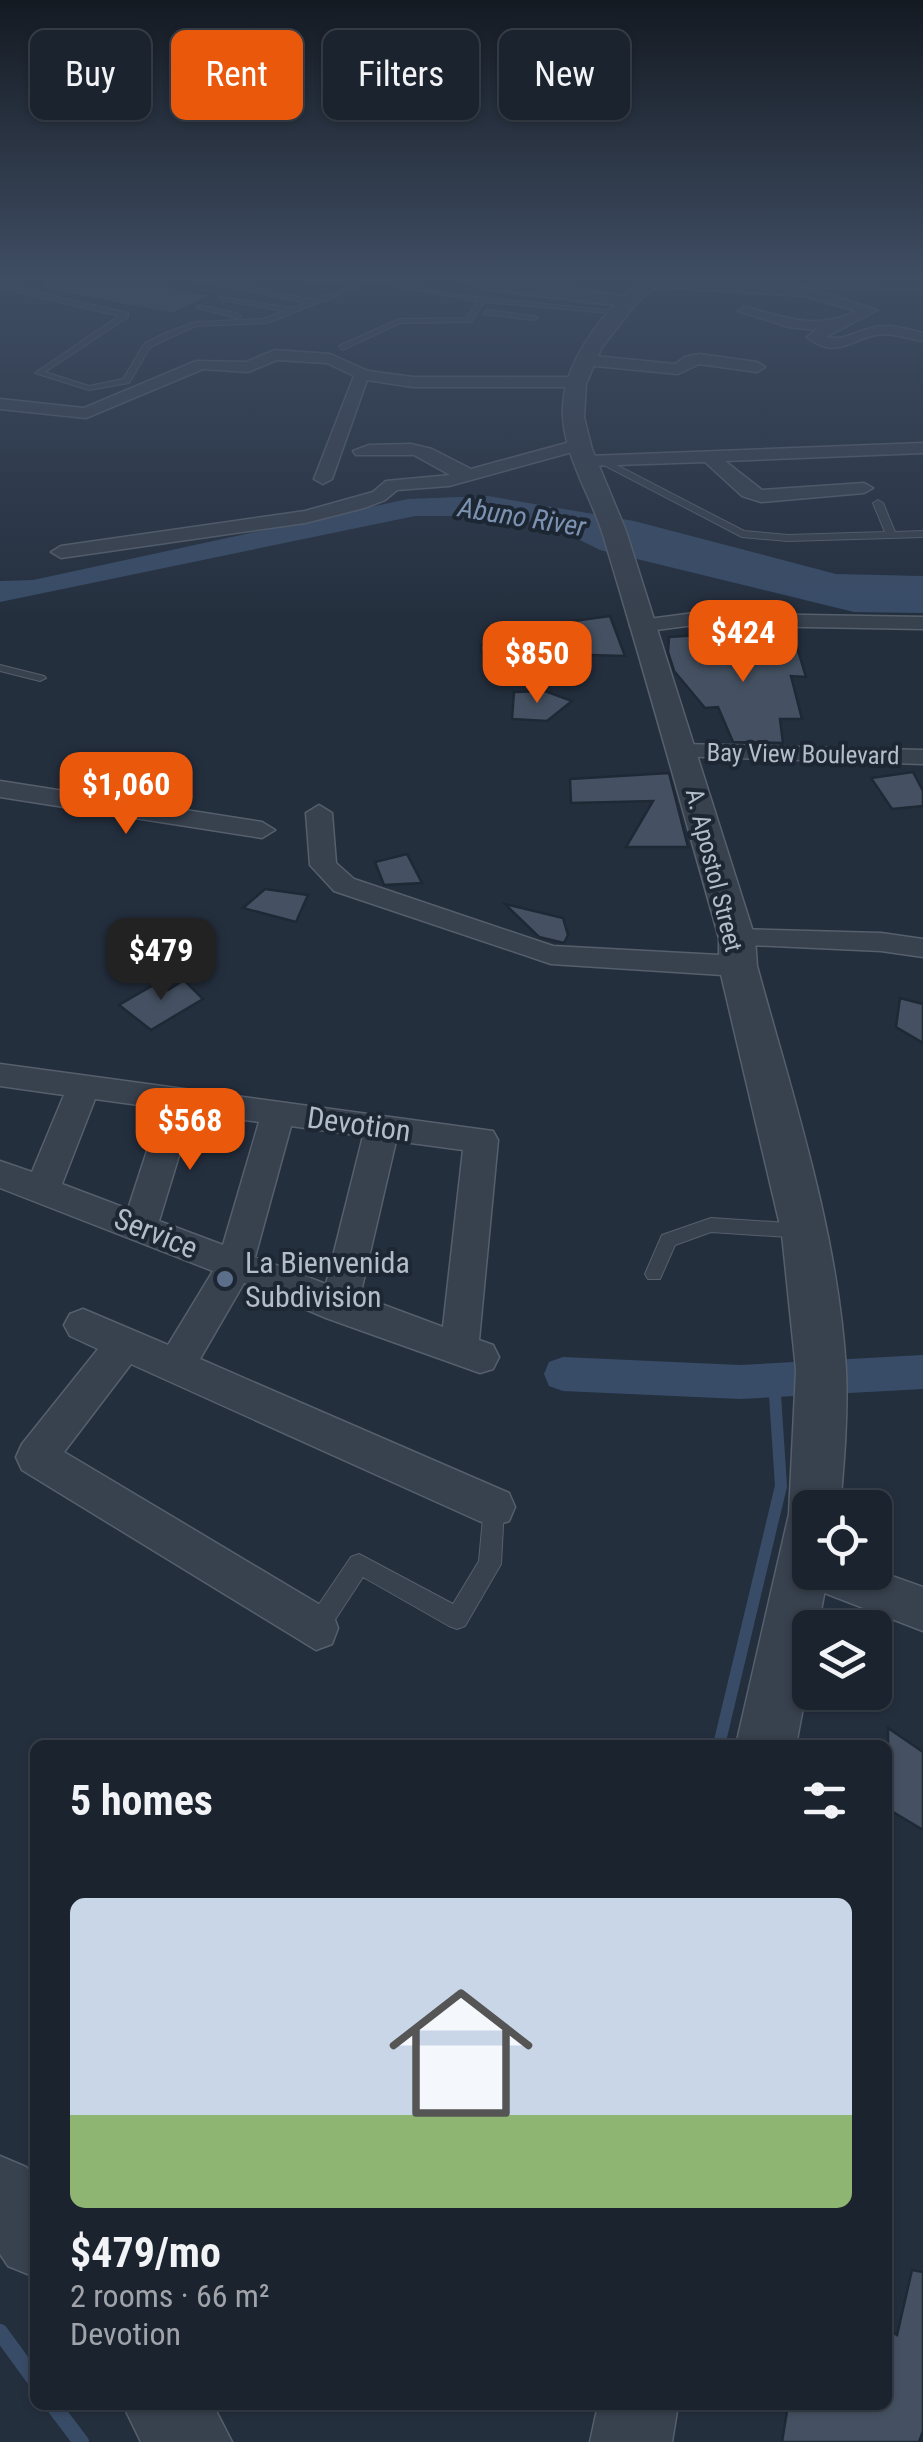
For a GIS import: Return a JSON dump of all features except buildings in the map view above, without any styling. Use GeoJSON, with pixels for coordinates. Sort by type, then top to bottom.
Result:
{"type":"FeatureCollection","features":[{"type":"Feature","properties":{"kind":"street"},"geometry":{"type":"LineString","coordinates":[[0,404],[86,413],[140,390]]}},
{"type":"Feature","properties":{"kind":"street"},"geometry":{"type":"LineString","coordinates":[[323,478],[353,390]]}},
{"type":"Feature","properties":{"kind":"street","name":"A. Apostol Street"},"geometry":{"type":"LineString","coordinates":[[576,390],[574,427],[591,455],[641,626],[683,751],[805,1231],[822,1350],[815,1490]]}},
{"type":"Feature","properties":{"kind":"street"},"geometry":{"type":"LineString","coordinates":[[61,552],[305,517],[358,504],[379,496],[392,485],[449,480],[591,455],[711,458],[923,448]]}},
{"type":"Feature","properties":{"kind":"street"},"geometry":{"type":"LineString","coordinates":[[362,450],[411,449],[426,453],[454,472],[468,474]]}},
{"type":"Feature","properties":{"kind":"street"},"geometry":{"type":"LineString","coordinates":[[711,458],[748,492],[761,496],[864,488]]}},
{"type":"Feature","properties":{"kind":"street"},"geometry":{"type":"LineString","coordinates":[[641,626],[694,619],[923,623]]}},
{"type":"Feature","properties":{"kind":"street","name":"Bay View Boulevard"},"geometry":{"type":"LineString","coordinates":[[683,751],[923,758]]}},
{"type":"Feature","properties":{"kind":"street"},"geometry":{"type":"LineString","coordinates":[[0,789],[262,830]]}},
{"type":"Feature","properties":{"kind":"street"},"geometry":{"type":"LineString","coordinates":[[320,813],[322,865],[344,885],[551,955],[737,952],[881,942],[923,948]]}},
{"type":"Feature","properties":{"kind":"street","name":"Devotion"},"geometry":{"type":"LineString","coordinates":[[0,1075],[481,1140],[469,1353]]}},
{"type":"Feature","properties":{"kind":"street"},"geometry":{"type":"LineString","coordinates":[[42,1190],[82,1088]]}},
{"type":"Feature","properties":{"kind":"street"},"geometry":{"type":"LineString","coordinates":[[140,1226],[179,1101]]}},
{"type":"Feature","properties":{"kind":"street"},"geometry":{"type":"LineString","coordinates":[[176,1366],[235,1266],[278,1112]]}},
{"type":"Feature","properties":{"kind":"street"},"geometry":{"type":"LineString","coordinates":[[339,1307],[382,1128]]}},
{"type":"Feature","properties":{"kind":"street","name":"Service"},"geometry":{"type":"LineString","coordinates":[[0,1174],[339,1307],[469,1353]]}},
{"type":"Feature","properties":{"kind":"street"},"geometry":{"type":"LineString","coordinates":[[84,1325],[494,1507]]}},
{"type":"Feature","properties":{"kind":"street"},"geometry":{"type":"LineString","coordinates":[[126,1344],[36,1457],[316,1628]]}},
{"type":"Feature","properties":{"kind":"street"},"geometry":{"type":"LineString","coordinates":[[892,1588],[923,1609]]}},
{"type":"Feature","properties":{"kind":"street","name":"A. Apostol Street"},"geometry":{"type":"LineString","coordinates":[[767,1740],[801,1590]]}},
{"type":"Feature","properties":{"kind":"street"},"geometry":{"type":"LineString","coordinates":[[0,2194],[30,2233]]}},
{"type":"Feature","properties":{"kind":"street"},"geometry":{"type":"LineString","coordinates":[[167,2410],[192,2442]]}},
{"type":"Feature","properties":{"kind":"street"},"geometry":{"type":"LineString","coordinates":[[632,2442],[637,2410]]}},
{"type":"Feature","properties":{"kind":"lane"},"geometry":{"type":"LineString","coordinates":[[591,455],[742,534],[788,538],[923,534]]}},
{"type":"Feature","properties":{"kind":"lane"},"geometry":{"type":"LineString","coordinates":[[878,503],[892,535]]}},
{"type":"Feature","properties":{"kind":"lane"},"geometry":{"type":"LineString","coordinates":[[0,668],[40,678]]}},
{"type":"Feature","properties":{"kind":"lane"},"geometry":{"type":"LineString","coordinates":[[654,1274],[668,1240],[711,1225],[805,1231]]}},
{"type":"Feature","properties":{"kind":"lane"},"geometry":{"type":"LineString","coordinates":[[316,1628],[358,1564],[457,1618],[490,1564],[494,1507]]}},
{"type":"Feature","properties":{"kind":"water","name":"Abuno River"},"geometry":{"type":"Polygon","coordinates":[[[488,496],[634,521],[836,574],[923,576],[923,613],[854,612],[600,550],[552,526],[503,516],[415,516],[0,602],[0,581],[33,580],[408,499],[488,496]]]}},
{"type":"Feature","properties":{"kind":"waterway"},"geometry":{"type":"LineString","coordinates":[[563,1374],[740,1382],[923,1372]]}},
{"type":"Feature","properties":{"kind":"waterway"},"geometry":{"type":"LineString","coordinates":[[720,1740],[781,1486],[774,1380]]}},
{"type":"Feature","properties":{"kind":"waterway"},"geometry":{"type":"LineString","coordinates":[[0,2332],[30,2373]]}},
{"type":"Feature","properties":{"kind":"waterway"},"geometry":{"type":"LineString","coordinates":[[57,2410],[81,2442]]}},
{"type":"Feature","properties":{"kind":"place","name":"La Bienvenida Subdivision"},"geometry":{"type":"Point","coordinates":[225,1279]}}]}
